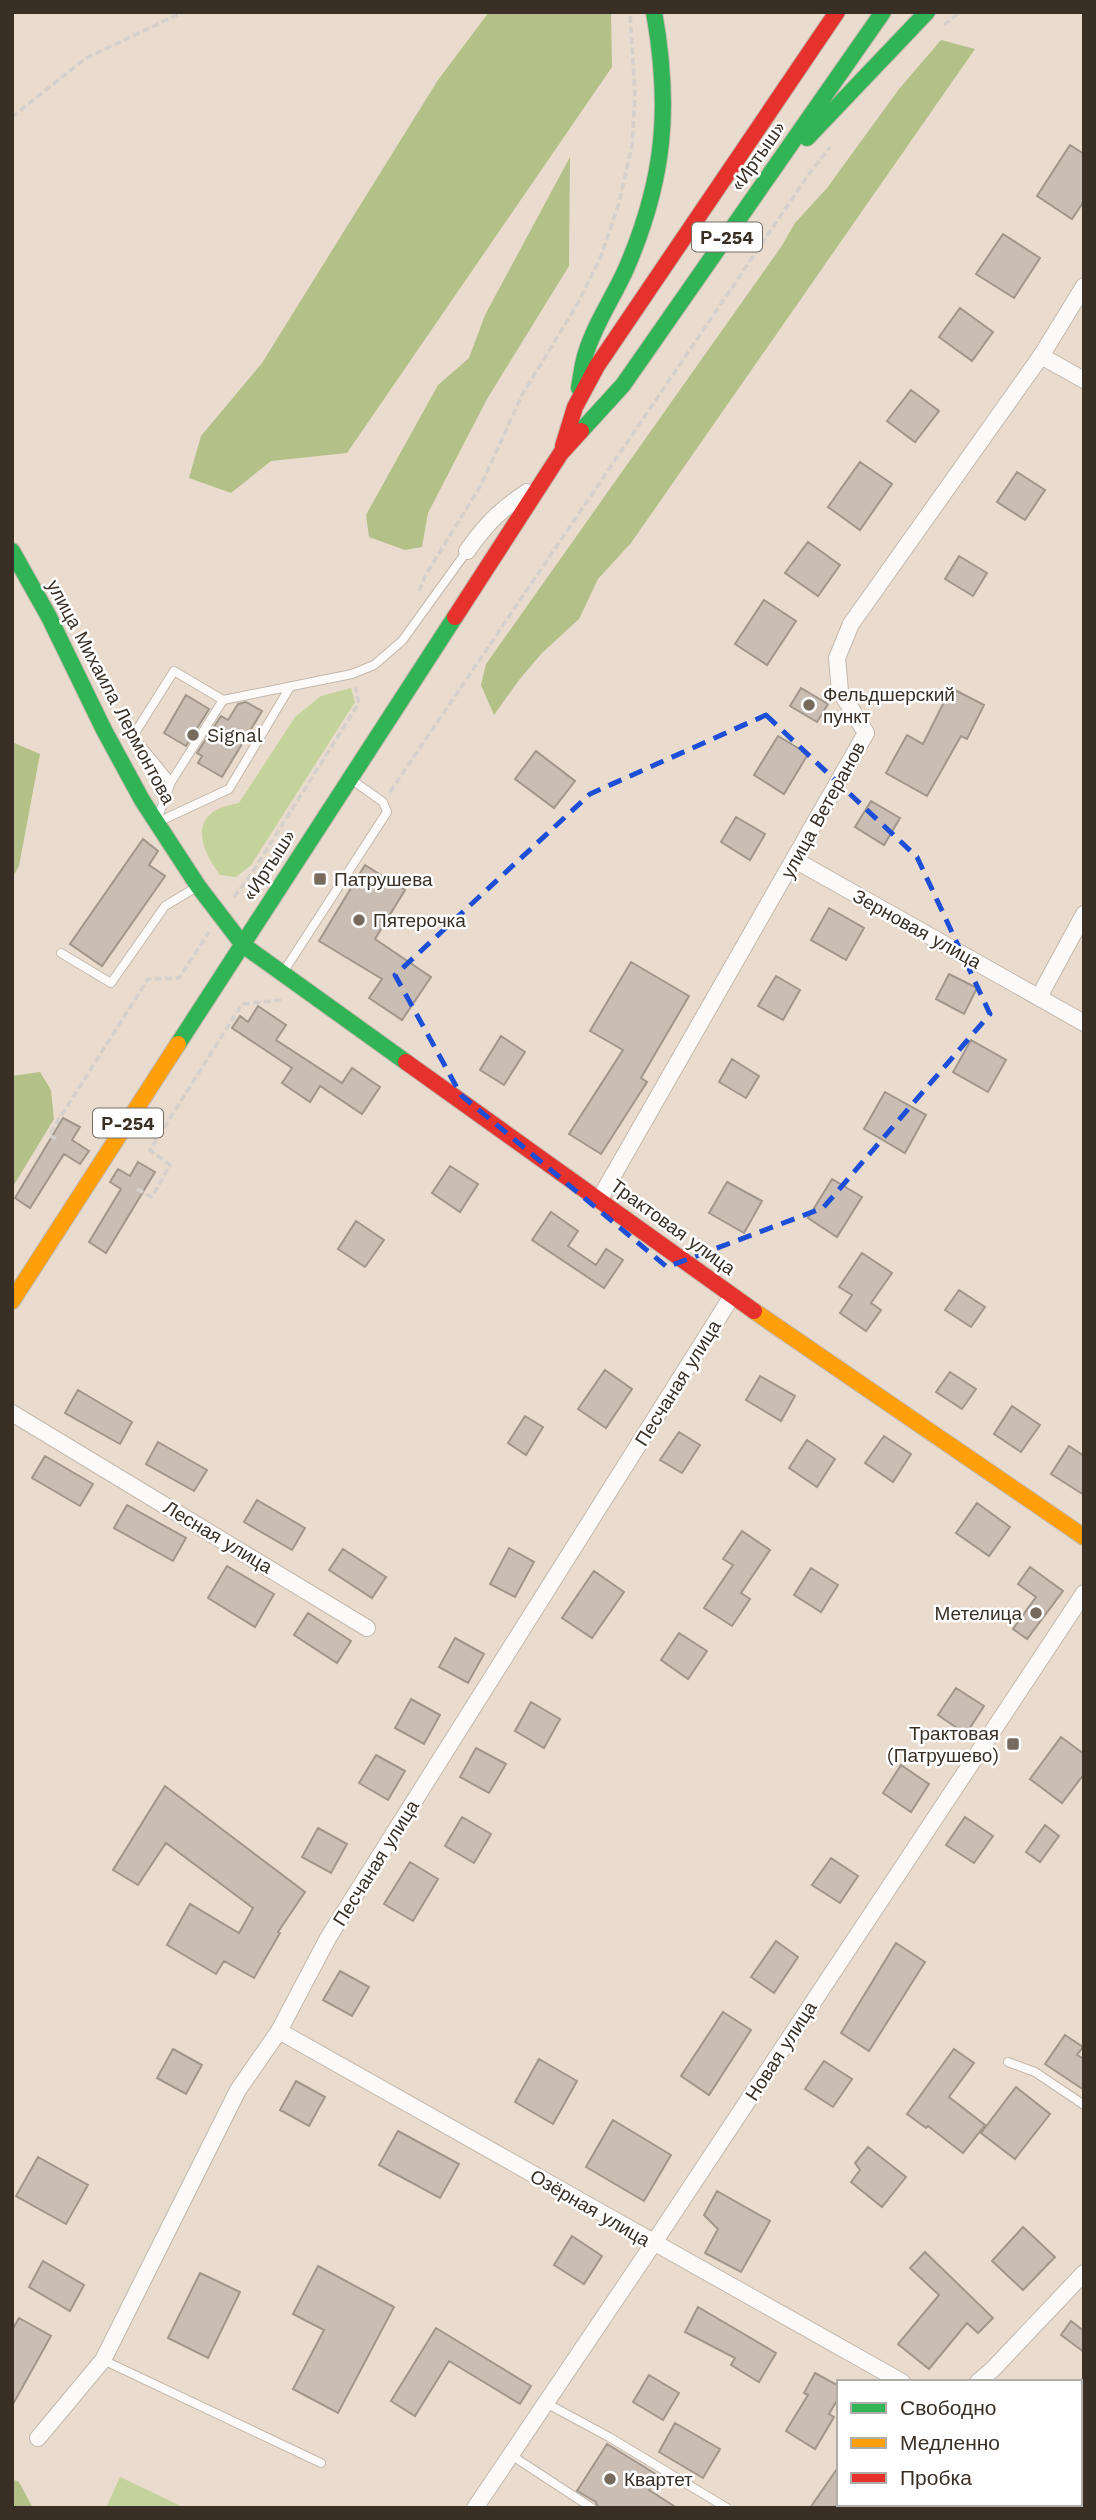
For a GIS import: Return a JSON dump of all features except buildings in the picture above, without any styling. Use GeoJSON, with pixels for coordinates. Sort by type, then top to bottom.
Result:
{"type":"FeatureCollection","features":[{"type":"Feature","properties":{"kind":"main road"},"geometry":{"type":"LineString","coordinates":[[575,407],[584,358],[646,218],[662,159],[662,51],[654,12]]}},
{"type":"Feature","properties":{"kind":"main road","name":"«Иртыш»"},"geometry":{"type":"LineString","coordinates":[[561,453],[575,407],[597,366],[837,12]]}},
{"type":"Feature","properties":{"kind":"main road","name":"«Иртыш»"},"geometry":{"type":"LineString","coordinates":[[12,1301],[561,453],[623,385],[883,12]]}},
{"type":"Feature","properties":{"kind":"main road"},"geometry":{"type":"LineString","coordinates":[[770,176],[862,83],[927,12]]}},
{"type":"Feature","properties":{"kind":"main road","name":"улица Михаила Лермонтова"},"geometry":{"type":"LineString","coordinates":[[12,551],[49,617],[104,730],[156,823],[220,916]]}},
{"type":"Feature","properties":{"kind":"main road","name":"Трактовая улица"},"geometry":{"type":"LineString","coordinates":[[220,916],[243,945],[732,1296],[1084,1537]]}},
{"type":"Feature","properties":{"kind":"street","name":"улица Ветеранов"},"geometry":{"type":"LineString","coordinates":[[599,1200],[866,733],[840,691],[837,658],[851,624],[1041,356],[1084,286]]}},
{"type":"Feature","properties":{"kind":"street"},"geometry":{"type":"LineString","coordinates":[[1041,356],[1084,380]]}},
{"type":"Feature","properties":{"kind":"street"},"geometry":{"type":"LineString","coordinates":[[467,551],[500,510],[541,483]]}},
{"type":"Feature","properties":{"kind":"street","name":"Зерновая улица"},"geometry":{"type":"LineString","coordinates":[[795,860],[1084,1023]]}},
{"type":"Feature","properties":{"kind":"street"},"geometry":{"type":"LineString","coordinates":[[1039,997],[1084,914]]}},
{"type":"Feature","properties":{"kind":"street","name":"Песчаная улица"},"geometry":{"type":"LineString","coordinates":[[38,2438],[103,2360],[238,2090],[279,2031],[328,1938],[732,1296]]}},
{"type":"Feature","properties":{"kind":"street","name":"Лесная улица"},"geometry":{"type":"LineString","coordinates":[[12,1413],[367,1628]]}},
{"type":"Feature","properties":{"kind":"street","name":"Новая улица"},"geometry":{"type":"LineString","coordinates":[[475,2508],[1084,1594]]}},
{"type":"Feature","properties":{"kind":"street","name":"Озёрная улица"},"geometry":{"type":"LineString","coordinates":[[279,2031],[898,2380]]}},
{"type":"Feature","properties":{"kind":"street"},"geometry":{"type":"LineString","coordinates":[[980,2380],[1084,2273]]}},
{"type":"Feature","properties":{"kind":"lane"},"geometry":{"type":"LineString","coordinates":[[171,782],[133,736],[174,671],[223,700],[352,674],[373,665],[402,641],[467,551]]}},
{"type":"Feature","properties":{"kind":"lane"},"geometry":{"type":"LineString","coordinates":[[156,823],[229,789],[290,687]]}},
{"type":"Feature","properties":{"kind":"lane"},"geometry":{"type":"LineString","coordinates":[[156,823],[171,782],[223,700]]}},
{"type":"Feature","properties":{"kind":"lane"},"geometry":{"type":"LineString","coordinates":[[289,978],[387,812],[383,802],[350,779]]}},
{"type":"Feature","properties":{"kind":"lane"},"geometry":{"type":"LineString","coordinates":[[61,953],[111,983],[165,906],[198,886]]}},
{"type":"Feature","properties":{"kind":"lane"},"geometry":{"type":"LineString","coordinates":[[1008,2062],[1035,2072],[1084,2105]]}},
{"type":"Feature","properties":{"kind":"lane"},"geometry":{"type":"LineString","coordinates":[[103,2360],[321,2463]]}},
{"type":"Feature","properties":{"kind":"lane"},"geometry":{"type":"LineString","coordinates":[[546,2403],[609,2437],[727,2508]]}},
{"type":"Feature","properties":{"kind":"lane"},"geometry":{"type":"LineString","coordinates":[[511,2455],[592,2508]]}},
{"type":"Feature","properties":{"kind":"path"},"geometry":{"type":"LineString","coordinates":[[12,117],[86,58],[183,12]]}},
{"type":"Feature","properties":{"kind":"path"},"geometry":{"type":"LineString","coordinates":[[417,596],[425,576],[481,485],[522,395],[578,303],[601,256],[619,203],[632,145],[635,96],[630,12]]}},
{"type":"Feature","properties":{"kind":"path"},"geometry":{"type":"LineString","coordinates":[[939,29],[960,12]]}},
{"type":"Feature","properties":{"kind":"path"},"geometry":{"type":"LineString","coordinates":[[383,802],[809,174],[833,144]]}},
{"type":"Feature","properties":{"kind":"path"},"geometry":{"type":"LineString","coordinates":[[56,1139],[49,1135],[148,979],[179,978],[250,876],[359,703],[352,674]]}},
{"type":"Feature","properties":{"kind":"path"},"geometry":{"type":"LineString","coordinates":[[137,1189],[152,1197],[170,1166],[150,1150],[242,1004],[282,1001],[289,978]]}},
{"type":"Feature","properties":{"kind":"highlighted area"},"geometry":{"type":"Polygon","coordinates":[[[766,715],[917,857],[990,1014],[823,1208],[667,1267],[461,1095],[395,975],[590,794],[766,715]]]}},
{"type":"Feature","properties":{"kind":"green space"},"geometry":{"type":"Polygon","coordinates":[[[489,12],[611,12],[612,67],[347,453],[271,461],[231,493],[189,478],[201,436],[262,363],[438,80],[489,12]]]}},
{"type":"Feature","properties":{"kind":"green space"},"geometry":{"type":"Polygon","coordinates":[[[941,40],[975,49],[631,543],[598,579],[579,619],[542,653],[494,715],[481,685],[486,664],[781,247],[795,223],[827,188],[899,89],[941,40]]]}},
{"type":"Feature","properties":{"kind":"green space"},"geometry":{"type":"Polygon","coordinates":[[[570,157],[569,266],[487,399],[428,513],[422,547],[405,550],[369,537],[366,515],[438,385],[469,358],[485,315],[570,157]]]}},
{"type":"Feature","properties":{"kind":"green space"},"geometry":{"type":"Polygon","coordinates":[[[351,688],[355,702],[251,865],[236,877],[220,875],[206,851],[202,830],[205,821],[223,807],[239,803],[295,717],[321,696],[351,688]]]}},
{"type":"Feature","properties":{"kind":"green space"},"geometry":{"type":"Polygon","coordinates":[[[12,742],[40,754],[19,866],[12,878],[12,742]]]}},
{"type":"Feature","properties":{"kind":"green space"},"geometry":{"type":"Polygon","coordinates":[[[40,1072],[51,1090],[54,1119],[12,1188],[12,1076],[40,1072]]]}},
{"type":"Feature","properties":{"kind":"green space"},"geometry":{"type":"Polygon","coordinates":[[[120,2477],[185,2508],[106,2508],[120,2477]]]}},
{"type":"Feature","properties":{"kind":"green space"},"geometry":{"type":"Polygon","coordinates":[[[12,2479],[19,2482],[33,2508],[12,2508],[12,2479]]]}},
{"type":"Feature","properties":{"kind":"traffic: fast"},"geometry":{"type":"LineString","coordinates":[[579,388],[584,360],[598,322],[626,269],[639,236],[656,173],[663,111],[654,12]]}},
{"type":"Feature","properties":{"kind":"traffic: fast"},"geometry":{"type":"LineString","coordinates":[[581,431],[623,385],[883,12]]}},
{"type":"Feature","properties":{"kind":"traffic: fast"},"geometry":{"type":"LineString","coordinates":[[807,138],[927,12]]}},
{"type":"Feature","properties":{"kind":"traffic: fast"},"geometry":{"type":"LineString","coordinates":[[12,551],[49,617],[104,730],[142,800],[198,886],[243,945],[406,1062]]}},
{"type":"Feature","properties":{"kind":"traffic: fast"},"geometry":{"type":"LineString","coordinates":[[178,1044],[455,617]]}},
{"type":"Feature","properties":{"kind":"traffic: slow"},"geometry":{"type":"LineString","coordinates":[[12,1301],[178,1044]]}},
{"type":"Feature","properties":{"kind":"traffic: slow"},"geometry":{"type":"LineString","coordinates":[[754,1311],[1084,1537]]}},
{"type":"Feature","properties":{"kind":"traffic: jam"},"geometry":{"type":"LineString","coordinates":[[563,446],[575,407],[597,366],[837,12]]}},
{"type":"Feature","properties":{"kind":"traffic: jam"},"geometry":{"type":"LineString","coordinates":[[455,617],[561,453],[581,431]]}},
{"type":"Feature","properties":{"kind":"traffic: jam"},"geometry":{"type":"LineString","coordinates":[[406,1062],[754,1311]]}},
{"type":"Feature","properties":{"kind":"place","name":"Фельдшерский пункт"},"geometry":{"type":"Point","coordinates":[809,705]}},
{"type":"Feature","properties":{"kind":"place","name":"Signal"},"geometry":{"type":"Point","coordinates":[193,735]}},
{"type":"Feature","properties":{"kind":"place","name":"Патрушева"},"geometry":{"type":"Point","coordinates":[320,879]}},
{"type":"Feature","properties":{"kind":"place","name":"Пятерочка"},"geometry":{"type":"Point","coordinates":[359,920]}},
{"type":"Feature","properties":{"kind":"place","name":"Метелица"},"geometry":{"type":"Point","coordinates":[1036,1613]}},
{"type":"Feature","properties":{"kind":"place","name":"Трактовая (Патрушево)"},"geometry":{"type":"Point","coordinates":[1013,1744]}},
{"type":"Feature","properties":{"kind":"place","name":"Квартет"},"geometry":{"type":"Point","coordinates":[610,2479]}}]}
